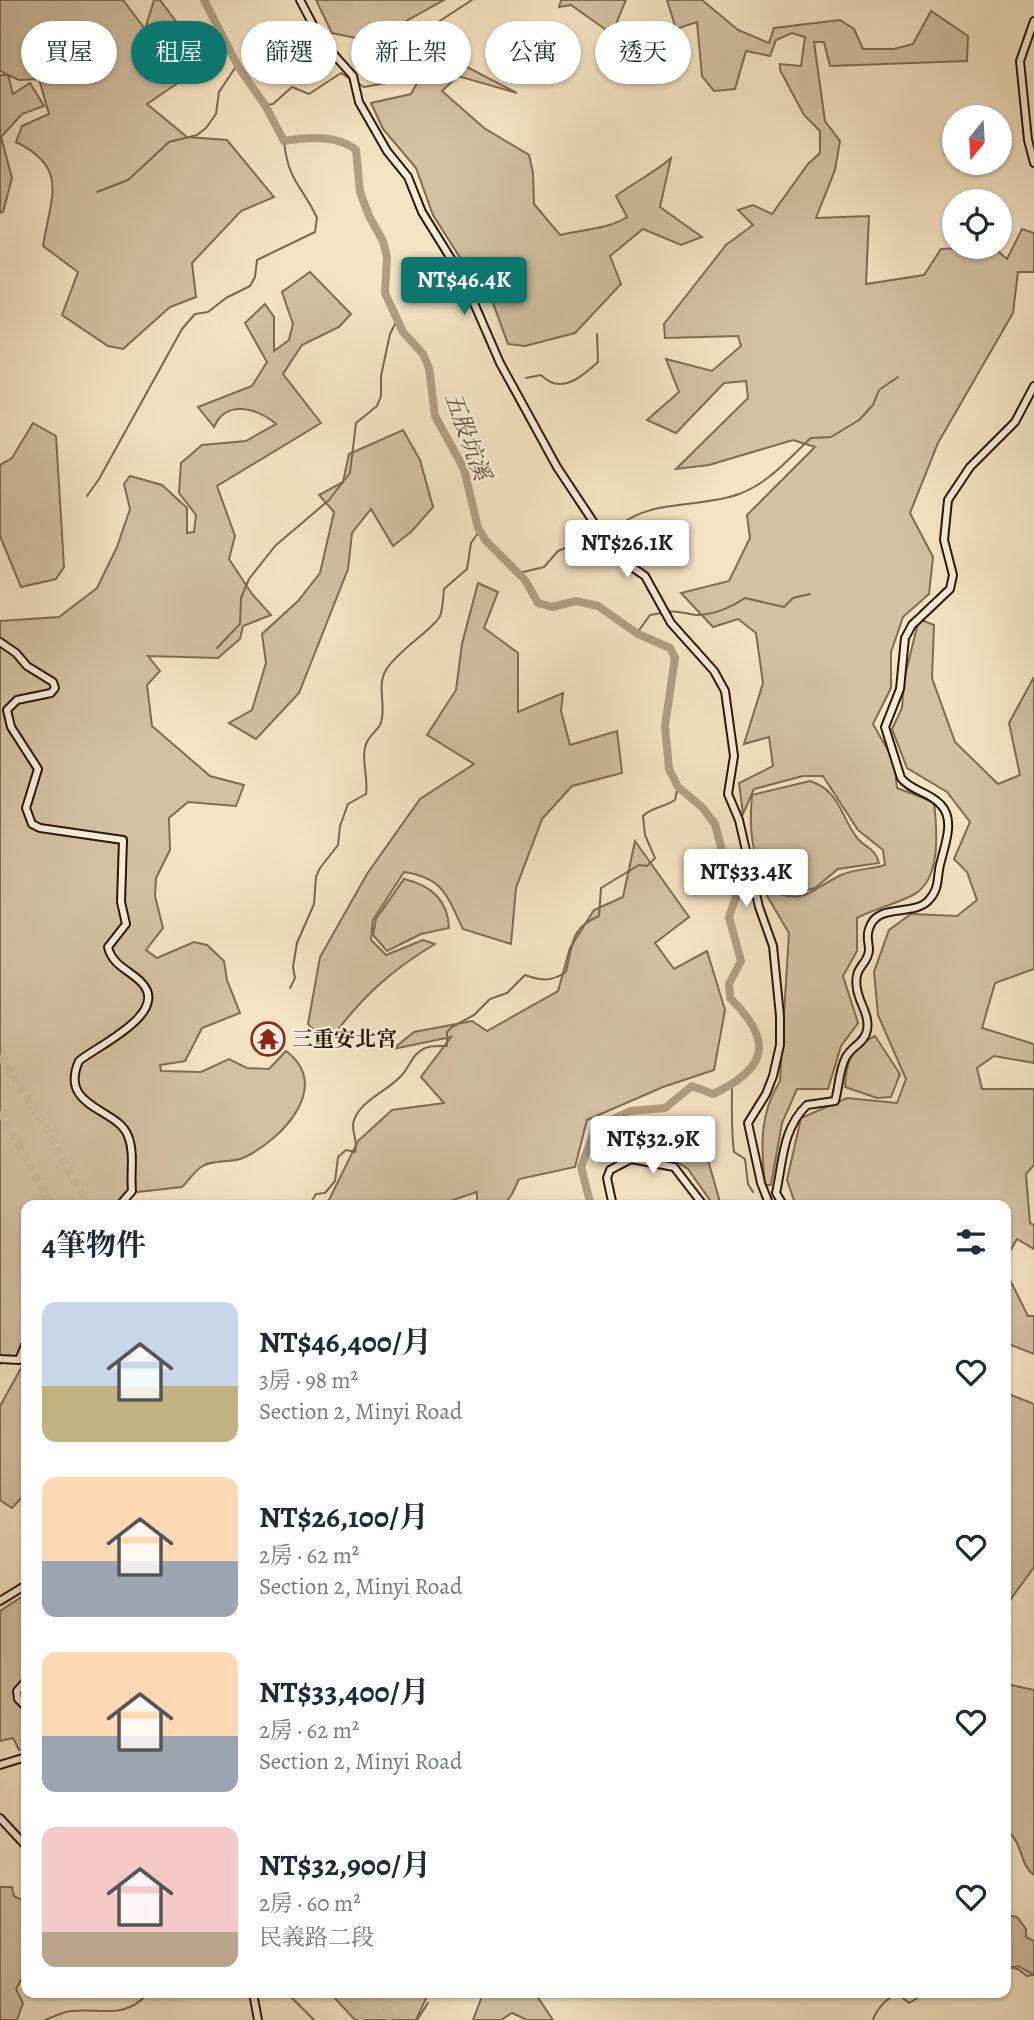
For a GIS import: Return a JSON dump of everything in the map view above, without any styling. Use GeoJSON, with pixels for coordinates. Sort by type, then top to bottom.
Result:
{"type":"FeatureCollection","features":[{"type":"Feature","properties":{"kind":"main road"},"geometry":{"type":"LineString","coordinates":[[300,0],[321,40],[354,82],[363,108],[387,151],[408,177],[422,212],[463,278],[500,363],[557,467],[605,540],[620,559],[645,576],[682,638],[714,671],[725,691],[734,756],[728,794],[740,820],[759,907],[773,946],[780,1045],[770,1086],[748,1123],[760,1165],[761,1183],[768,1200]]}},
{"type":"Feature","properties":{"kind":"main road"},"geometry":{"type":"LineString","coordinates":[[1034,21],[1020,61],[1028,140],[1034,163]]}},
{"type":"Feature","properties":{"kind":"main road"},"geometry":{"type":"LineString","coordinates":[[780,1200],[776,1194],[783,1169],[783,1147],[788,1133],[807,1105],[835,1101],[843,1062],[864,1038],[867,1030],[868,1020],[858,996],[856,978],[858,967],[869,952],[869,928],[875,918],[887,911],[917,908],[928,901],[939,882],[947,841],[945,811],[940,804],[906,785],[901,778],[884,727],[900,689],[905,638],[912,625],[950,589],[953,575],[944,540],[948,500],[970,467],[1015,422],[1034,386]]}},
{"type":"Feature","properties":{"kind":"main road"},"geometry":{"type":"LineString","coordinates":[[0,642],[16,653],[27,666],[53,682],[51,694],[17,701],[7,710],[11,727],[38,769],[26,808],[32,824],[40,828],[123,840],[121,902],[126,924],[107,947],[113,960],[143,983],[147,998],[138,1022],[79,1061],[75,1079],[82,1098],[95,1110],[123,1126],[129,1138],[132,1191],[124,1200]]}},
{"type":"Feature","properties":{"kind":"main road"},"geometry":{"type":"LineString","coordinates":[[612,1200],[607,1178],[610,1170],[631,1159],[674,1167],[699,1200]]}},
{"type":"Feature","properties":{"kind":"main road"},"geometry":{"type":"LineString","coordinates":[[0,1359],[19,1360],[21,1355]]}},
{"type":"Feature","properties":{"kind":"main road"},"geometry":{"type":"LineString","coordinates":[[0,1601],[21,1588]]}},
{"type":"Feature","properties":{"kind":"main road"},"geometry":{"type":"LineString","coordinates":[[21,1687],[17,1691],[21,1702]]}},
{"type":"Feature","properties":{"kind":"main road"},"geometry":{"type":"LineString","coordinates":[[0,1765],[21,1759]]}},
{"type":"Feature","properties":{"kind":"main road"},"geometry":{"type":"LineString","coordinates":[[0,1818],[21,1841]]}},
{"type":"Feature","properties":{"kind":"main road"},"geometry":{"type":"LineString","coordinates":[[254,1998],[258,2020]]}},
{"type":"Feature","properties":{"kind":"shaded area"},"geometry":{"type":"Polygon","coordinates":[[[0,0],[123,0],[139,21],[131,21],[131,84],[176,84],[147,104],[187,137],[227,140],[274,197],[241,211],[192,263],[196,297],[170,307],[123,349],[108,346],[62,315],[78,272],[43,246],[52,198],[50,173],[44,162],[16,142],[22,126],[49,114],[40,84],[117,84],[117,21],[21,21],[21,80],[0,71],[0,0]]]}},
{"type":"Feature","properties":{"kind":"shaded area"},"geometry":{"type":"Polygon","coordinates":[[[154,0],[160,0],[176,21],[147,21],[154,0]]]}},
{"type":"Feature","properties":{"kind":"shaded area"},"geometry":{"type":"Polygon","coordinates":[[[316,0],[444,0],[406,21],[351,21],[351,37],[337,34],[337,21],[326,21],[316,0]]]}},
{"type":"Feature","properties":{"kind":"shaded area"},"geometry":{"type":"Polygon","coordinates":[[[561,0],[626,0],[617,21],[595,22],[571,5],[559,7],[561,0]]]}},
{"type":"Feature","properties":{"kind":"shaded area"},"geometry":{"type":"Polygon","coordinates":[[[667,0],[702,0],[738,30],[769,43],[774,28],[840,20],[854,29],[863,49],[894,49],[913,44],[931,11],[968,36],[967,61],[830,66],[824,42],[814,42],[825,121],[840,141],[835,170],[816,218],[869,216],[866,284],[924,275],[941,249],[942,259],[1012,259],[1012,249],[1022,229],[1034,233],[1034,272],[1018,272],[1013,313],[938,443],[910,513],[933,557],[929,594],[903,617],[891,652],[891,688],[873,724],[894,761],[897,788],[934,802],[936,853],[933,866],[929,878],[913,895],[857,918],[857,951],[843,976],[858,1023],[841,1046],[828,1089],[797,1089],[782,1123],[771,1185],[765,1185],[763,1132],[768,1106],[780,1081],[789,933],[763,889],[789,896],[805,895],[846,873],[885,865],[883,850],[858,830],[823,776],[803,776],[754,789],[743,814],[739,783],[773,766],[769,737],[744,744],[763,683],[756,633],[738,619],[713,627],[681,593],[729,581],[750,538],[747,515],[815,447],[793,440],[709,465],[676,469],[748,398],[746,381],[724,383],[676,433],[647,420],[679,392],[666,359],[712,371],[741,346],[738,336],[665,338],[664,324],[726,245],[753,225],[738,210],[753,205],[772,214],[808,164],[820,153],[820,131],[804,115],[780,70],[780,64],[801,66],[805,37],[792,33],[776,40],[770,56],[746,51],[735,89],[714,91],[702,76],[697,22],[691,24],[691,21],[674,21],[667,0]]]}},
{"type":"Feature","properties":{"kind":"shaded area"},"geometry":{"type":"Polygon","coordinates":[[[471,69],[485,76],[485,84],[471,80],[471,69]]]}},
{"type":"Feature","properties":{"kind":"shaded area"},"geometry":{"type":"Polygon","coordinates":[[[0,75],[8,75],[13,94],[31,84],[44,106],[22,114],[1,137],[12,178],[3,212],[0,213],[0,75]]]}},
{"type":"Feature","properties":{"kind":"shaded area"},"geometry":{"type":"Polygon","coordinates":[[[416,84],[449,84],[442,91],[484,128],[529,155],[533,173],[534,204],[560,235],[603,227],[627,217],[616,196],[671,158],[660,207],[702,237],[681,245],[643,229],[610,256],[621,284],[575,333],[525,346],[508,344],[493,303],[492,285],[478,286],[433,215],[416,168],[383,129],[371,103],[411,94],[416,84]]]}},
{"type":"Feature","properties":{"kind":"shaded area"},"geometry":{"type":"Polygon","coordinates":[[[486,84],[500,84],[517,93],[486,84]]]}},
{"type":"Feature","properties":{"kind":"shaded area"},"geometry":{"type":"Polygon","coordinates":[[[310,272],[351,314],[339,327],[302,345],[283,374],[321,423],[217,486],[235,536],[229,559],[252,594],[271,615],[243,626],[240,639],[218,658],[148,656],[160,671],[147,685],[152,726],[210,776],[244,785],[236,806],[188,802],[169,818],[170,850],[156,878],[155,896],[163,928],[146,950],[157,958],[194,942],[207,945],[224,961],[227,980],[240,1013],[202,1028],[185,1061],[160,1065],[161,1071],[201,1072],[229,1059],[247,1068],[269,1069],[286,1051],[299,1065],[305,1080],[303,1095],[297,1111],[273,1139],[243,1158],[201,1167],[182,1187],[129,1193],[123,1200],[21,1200],[21,1361],[3,1361],[0,1364],[0,621],[59,617],[97,588],[117,547],[130,509],[124,484],[130,476],[162,485],[187,508],[187,533],[194,532],[196,515],[179,493],[181,463],[202,445],[246,441],[276,424],[260,414],[242,409],[226,412],[214,427],[198,407],[252,386],[267,362],[245,323],[265,304],[274,317],[274,351],[289,340],[293,324],[282,292],[310,272]]]}},
{"type":"Feature","properties":{"kind":"shaded area"},"geometry":{"type":"Polygon","coordinates":[[[33,423],[56,436],[64,567],[56,579],[21,587],[0,536],[0,465],[12,458],[33,423]]]}},
{"type":"Feature","properties":{"kind":"shaded area"},"geometry":{"type":"Polygon","coordinates":[[[403,430],[420,460],[433,507],[412,531],[393,546],[371,509],[352,533],[348,569],[299,693],[256,739],[229,723],[252,710],[266,663],[262,634],[298,601],[320,573],[334,512],[319,495],[343,482],[349,454],[403,430]]]}},
{"type":"Feature","properties":{"kind":"shaded area"},"geometry":{"type":"Polygon","coordinates":[[[478,583],[498,592],[484,628],[518,653],[518,712],[563,693],[561,711],[570,745],[617,731],[622,773],[572,786],[542,819],[516,888],[511,944],[463,929],[448,898],[436,884],[404,872],[373,920],[371,940],[386,955],[423,940],[435,944],[375,988],[327,1044],[308,1024],[320,957],[367,874],[420,799],[474,764],[427,735],[456,690],[462,644],[478,583]]]}},
{"type":"Feature","properties":{"kind":"shaded area"},"geometry":{"type":"Polygon","coordinates":[[[919,619],[934,625],[932,678],[955,742],[998,784],[1020,775],[1009,723],[1034,677],[1034,969],[995,983],[982,1028],[1034,1044],[1034,1063],[994,1056],[977,1068],[982,1089],[1034,1089],[1034,1165],[1026,1174],[1030,1223],[1034,1225],[1034,1249],[1017,1239],[1011,1249],[1011,1200],[794,1200],[787,1180],[801,1118],[847,1098],[897,1103],[906,1079],[878,1015],[874,972],[889,930],[911,914],[957,916],[977,900],[967,872],[954,859],[970,822],[947,792],[907,768],[892,729],[902,708],[904,680],[919,619]]]}},
{"type":"Feature","properties":{"kind":"shaded area"},"geometry":{"type":"Polygon","coordinates":[[[810,781],[820,785],[834,798],[852,831],[873,851],[879,863],[838,869],[815,888],[795,894],[766,882],[761,871],[752,840],[752,795],[810,781]]]}},
{"type":"Feature","properties":{"kind":"shaded area"},"geometry":{"type":"Polygon","coordinates":[[[635,841],[689,917],[655,943],[674,969],[707,951],[725,1010],[714,1070],[663,1087],[587,1120],[575,1167],[519,1179],[507,1200],[477,1200],[477,1192],[453,1200],[329,1200],[358,1141],[392,1110],[444,1103],[421,1077],[451,1037],[393,1049],[414,1032],[472,1021],[487,1031],[558,991],[570,948],[594,910],[623,897],[635,841]]]}},
{"type":"Feature","properties":{"kind":"shaded area"},"geometry":{"type":"Polygon","coordinates":[[[404,879],[422,885],[436,895],[445,909],[449,928],[421,934],[387,951],[373,935],[376,919],[404,879]]]}},
{"type":"Feature","properties":{"kind":"shaded area"},"geometry":{"type":"Polygon","coordinates":[[[875,1036],[900,1074],[891,1097],[877,1098],[845,1087],[851,1056],[860,1045],[875,1036]]]}},
{"type":"Feature","properties":{"kind":"shaded area"},"geometry":{"type":"Polygon","coordinates":[[[678,1119],[699,1128],[719,1200],[710,1200],[688,1169],[656,1149],[678,1119]]]}},
{"type":"Feature","properties":{"kind":"shaded area"},"geometry":{"type":"Polygon","coordinates":[[[1011,1282],[1028,1316],[1034,1316],[1034,1354],[1011,1345],[1011,1282]]]}},
{"type":"Feature","properties":{"kind":"shaded area"},"geometry":{"type":"Polygon","coordinates":[[[21,1368],[21,1498],[12,1508],[0,1500],[0,1406],[21,1368]]]}},
{"type":"Feature","properties":{"kind":"shaded area"},"geometry":{"type":"Polygon","coordinates":[[[1011,1395],[1034,1404],[1034,1567],[1011,1599],[1011,1395]]]}},
{"type":"Feature","properties":{"kind":"shaded area"},"geometry":{"type":"Polygon","coordinates":[[[21,1597],[21,1750],[13,1738],[0,1741],[0,1611],[21,1597]]]}},
{"type":"Feature","properties":{"kind":"shaded area"},"geometry":{"type":"Polygon","coordinates":[[[1011,1685],[1034,1690],[1034,1875],[1026,1866],[1012,1835],[1011,1685]]]}},
{"type":"Feature","properties":{"kind":"shaded area"},"geometry":{"type":"Polygon","coordinates":[[[0,1887],[12,1887],[14,1896],[21,1900],[21,1980],[16,1989],[23,2003],[17,2020],[0,2020],[0,1887]]]}},
{"type":"Feature","properties":{"kind":"shaded area"},"geometry":{"type":"Polygon","coordinates":[[[1011,1916],[1017,1917],[1026,1929],[1026,1937],[1034,1941],[1034,1975],[1018,1966],[1011,1968],[1011,1916]]]}},
{"type":"Feature","properties":{"kind":"shaded area"},"geometry":{"type":"Polygon","coordinates":[[[335,1998],[426,1998],[416,2020],[355,2020],[335,1998]]]}},
{"type":"Feature","properties":{"kind":"shaded area"},"geometry":{"type":"Polygon","coordinates":[[[481,1998],[538,1998],[553,2020],[527,2020],[512,2013],[501,2020],[473,2020],[481,1998]]]}},
{"type":"Feature","properties":{"kind":"waterway","name":"五股坑溪"},"geometry":{"type":"LineString","coordinates":[[204,0],[239,68],[265,105],[284,141],[311,138],[331,140],[356,150],[360,192],[383,241],[387,257],[385,293],[403,332],[423,354],[429,368],[435,416],[464,469],[478,528],[486,541],[525,580],[538,603],[552,607],[576,601],[598,606],[638,634],[670,648],[675,658],[665,726],[669,769],[678,787],[702,807],[715,824],[723,854],[739,888],[729,917],[741,961],[729,984],[730,998],[753,1027],[759,1052],[745,1074],[713,1094],[692,1086],[665,1108],[630,1111],[596,1127],[581,1167],[589,1200]]}},
{"type":"Feature","properties":{"kind":"waterway"},"geometry":{"type":"LineString","coordinates":[[440,21],[472,0]]}},
{"type":"Feature","properties":{"kind":"waterway"},"geometry":{"type":"LineString","coordinates":[[97,192],[128,180],[169,142],[197,135],[206,128],[216,114],[219,92],[237,65]]}},
{"type":"Feature","properties":{"kind":"waterway"},"geometry":{"type":"LineString","coordinates":[[265,105],[273,104],[292,87],[309,94],[341,73],[350,79]]}},
{"type":"Feature","properties":{"kind":"waterway"},"geometry":{"type":"LineString","coordinates":[[360,84],[364,87],[380,84]]}},
{"type":"Feature","properties":{"kind":"waterway"},"geometry":{"type":"LineString","coordinates":[[87,496],[182,329],[195,314],[208,312],[226,298],[250,286],[255,277],[257,260],[315,232],[317,218],[292,175],[284,141]]}},
{"type":"Feature","properties":{"kind":"waterway"},"geometry":{"type":"LineString","coordinates":[[217,648],[240,624],[241,598],[249,579],[275,546],[329,500],[350,473],[356,423],[377,406],[381,396],[381,376],[390,334],[396,322]]}},
{"type":"Feature","properties":{"kind":"waterway"},"geometry":{"type":"LineString","coordinates":[[526,378],[541,375],[548,381],[563,384],[584,374],[598,362],[597,334]]}},
{"type":"Feature","properties":{"kind":"waterway"},"geometry":{"type":"LineString","coordinates":[[519,573],[544,567],[558,551],[568,547],[581,554],[623,523],[642,513],[669,506],[726,498],[760,484],[811,438],[831,437],[859,420],[873,405],[879,390],[898,377]]}},
{"type":"Feature","properties":{"kind":"waterway"},"geometry":{"type":"LineString","coordinates":[[290,988],[295,978],[293,967],[297,943],[314,904],[316,877],[338,845],[340,826],[348,804],[366,794],[364,752],[368,740],[381,722],[383,676],[392,662],[440,616],[444,589],[467,569],[471,543],[480,530]]}},
{"type":"Feature","properties":{"kind":"waterway"},"geometry":{"type":"LineString","coordinates":[[667,612],[709,614],[745,598],[784,607],[793,598],[810,594]]}},
{"type":"Feature","properties":{"kind":"waterway"},"geometry":{"type":"LineString","coordinates":[[637,633],[650,615],[662,613]]}},
{"type":"Feature","properties":{"kind":"waterway"},"geometry":{"type":"LineString","coordinates":[[312,1200],[316,1194],[325,1193],[335,1181],[338,1157],[346,1150],[355,1152],[353,1124],[357,1113],[402,1075],[420,1051],[428,1047],[447,1046],[447,1032],[452,1027],[474,1015],[490,999],[507,993],[525,975],[546,980],[566,972],[574,938],[583,926],[599,916],[601,888],[639,865],[647,866],[655,858],[645,835],[643,816],[675,800],[678,787]]}},
{"type":"Feature","properties":{"kind":"waterway"},"geometry":{"type":"LineString","coordinates":[[732,1085],[734,1152],[745,1159],[748,1184],[753,1192]]}},
{"type":"Feature","properties":{"kind":"waterway"},"geometry":{"type":"LineString","coordinates":[[1011,1967],[1027,1976],[1034,1975]]}},
{"type":"Feature","properties":{"kind":"waterway"},"geometry":{"type":"LineString","coordinates":[[45,2020],[69,2011],[122,2010],[142,1998]]}},
{"type":"Feature","properties":{"kind":"waterway"},"geometry":{"type":"LineString","coordinates":[[292,1998],[314,2020]]}},
{"type":"Feature","properties":{"kind":"waterway"},"geometry":{"type":"LineString","coordinates":[[873,2020],[882,2004],[890,1998]]}},
{"type":"Feature","properties":{"kind":"waterway"},"geometry":{"type":"LineString","coordinates":[[903,1998],[909,2003],[918,1998]]}},
{"type":"Feature","properties":{"kind":"waterway"},"geometry":{"type":"LineString","coordinates":[[417,2020],[428,2003]]}},
{"type":"Feature","properties":{"kind":"tunnel"},"geometry":{"type":"LineString","coordinates":[[0,1055],[47,1130],[85,1200]]}},
{"type":"Feature","properties":{"kind":"tunnel"},"geometry":{"type":"LineString","coordinates":[[0,1111],[49,1200]]}},
{"type":"Feature","properties":{"kind":"tunnel"},"geometry":{"type":"LineString","coordinates":[[352,1998],[363,2020]]}},
{"type":"Feature","properties":{"kind":"tunnel"},"geometry":{"type":"LineString","coordinates":[[380,1998],[391,2020]]}},
{"type":"Feature","properties":{"kind":"place","name":"三重安北宮"},"geometry":{"type":"Point","coordinates":[268,1039]}}]}
